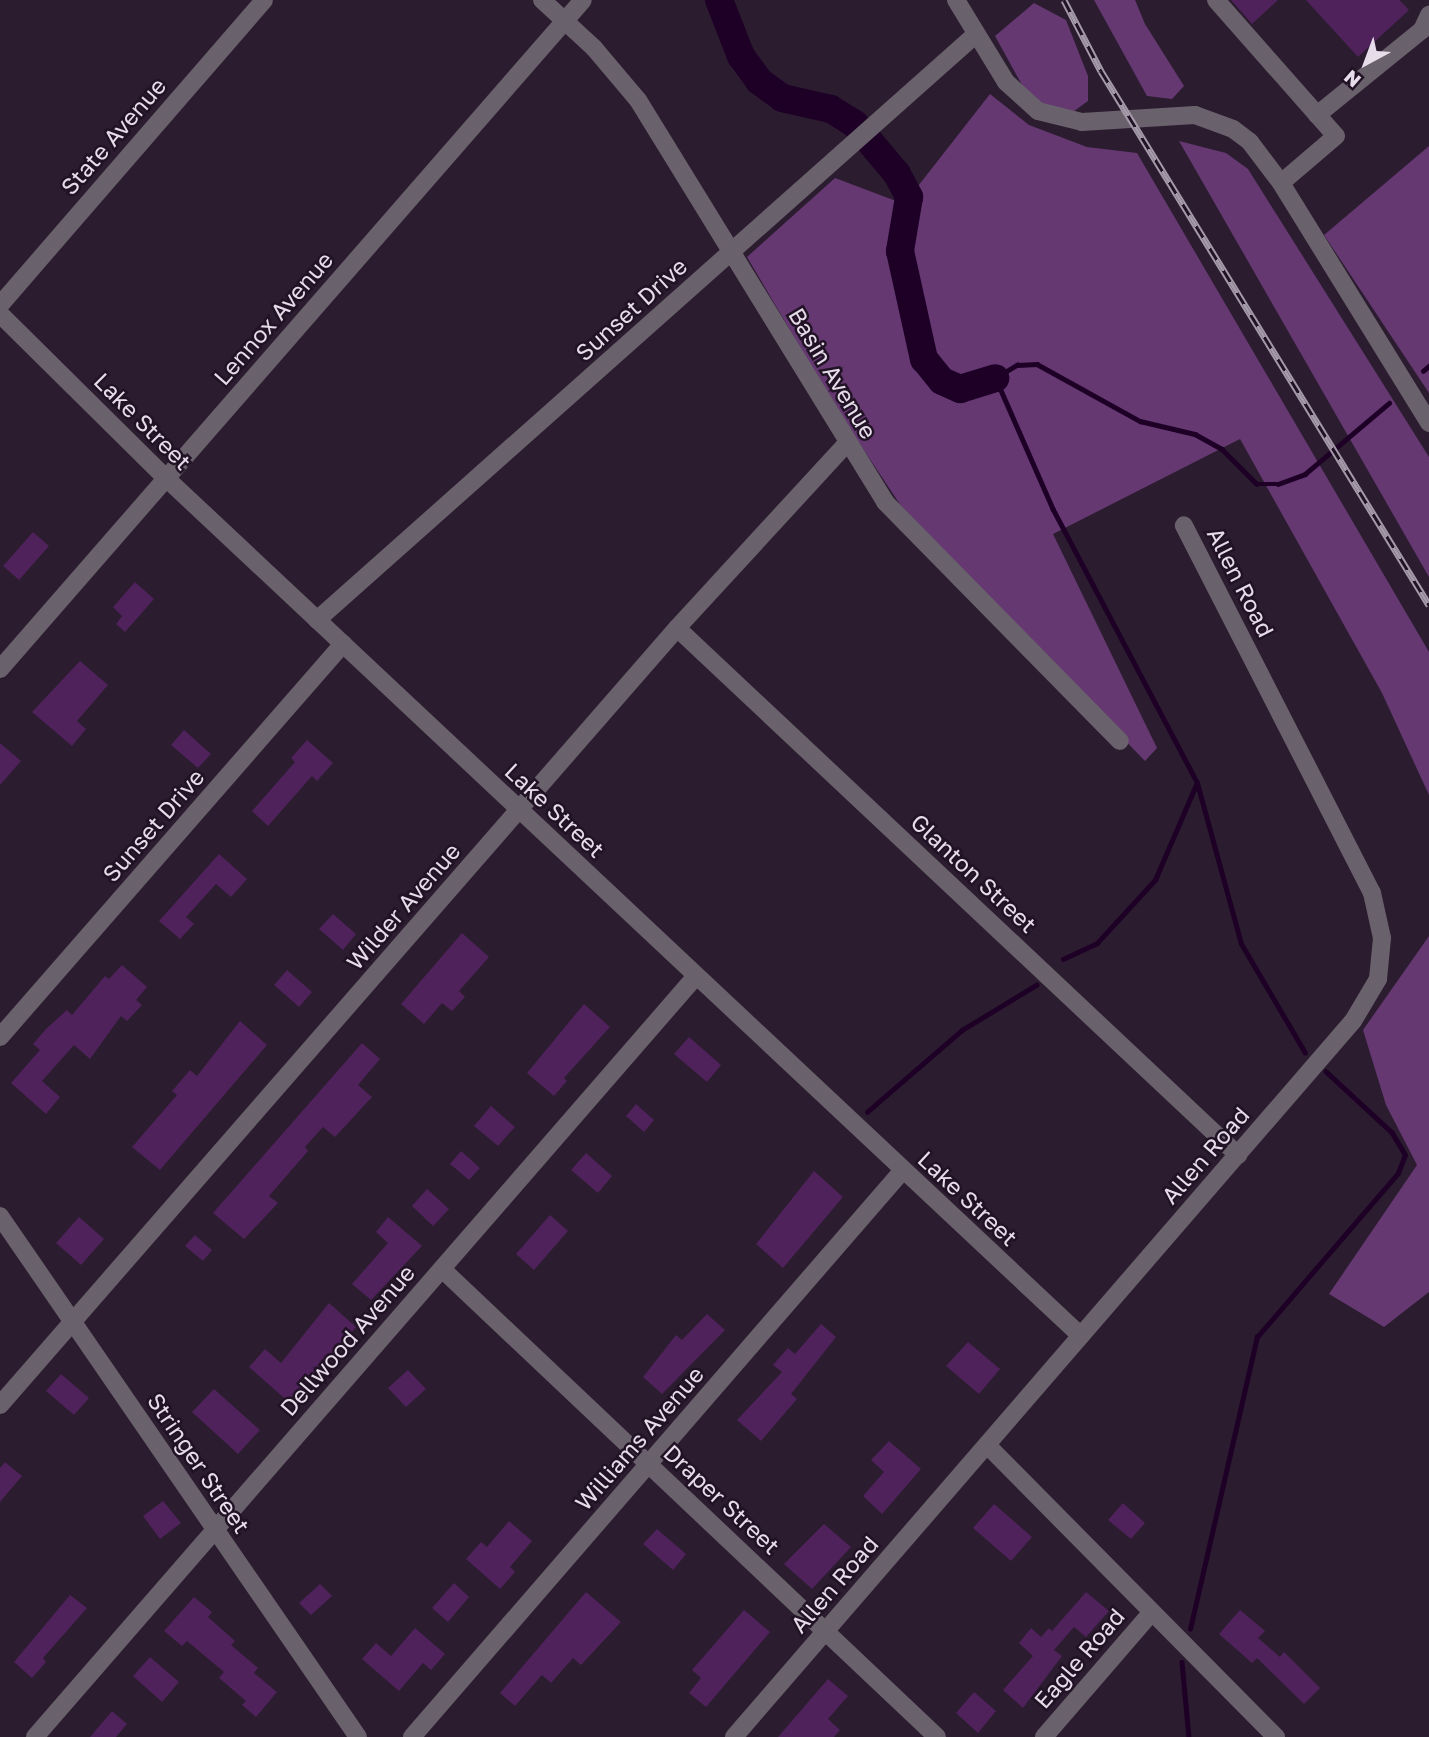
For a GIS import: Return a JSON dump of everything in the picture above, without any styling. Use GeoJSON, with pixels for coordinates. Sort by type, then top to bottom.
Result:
{"type":"FeatureCollection","features":[{"type":"Feature","properties":{"kind":"street","name":"State Avenue"},"geometry":{"type":"LineString","coordinates":[[0,305],[264,0]]}},
{"type":"Feature","properties":{"kind":"street","name":"Basin Avenue"},"geometry":{"type":"LineString","coordinates":[[542,0],[565,20],[638,100],[868,478],[905,524],[1120,741]]}},
{"type":"Feature","properties":{"kind":"street","name":"Lennox Avenue"},"geometry":{"type":"LineString","coordinates":[[0,669],[583,0]]}},
{"type":"Feature","properties":{"kind":"street"},"geometry":{"type":"LineString","coordinates":[[956,0],[1006,82],[1038,111],[1083,122],[1160,114],[1214,120],[1250,142],[1281,183],[1429,423]]}},
{"type":"Feature","properties":{"kind":"street"},"geometry":{"type":"LineString","coordinates":[[1216,0],[1336,136],[1281,183]]}},
{"type":"Feature","properties":{"kind":"street"},"geometry":{"type":"LineString","coordinates":[[1317,115],[1422,30],[1429,15]]}},
{"type":"Feature","properties":{"kind":"street","name":"Sunset Drive"},"geometry":{"type":"LineString","coordinates":[[317,620],[976,34]]}},
{"type":"Feature","properties":{"kind":"street","name":"Lake Street"},"geometry":{"type":"LineString","coordinates":[[0,314],[166,478],[1081,1336]]}},
{"type":"Feature","properties":{"kind":"street","name":"Wilder Avenue"},"geometry":{"type":"LineString","coordinates":[[0,1405],[677,628],[846,443]]}},
{"type":"Feature","properties":{"kind":"street","name":"Allen Road"},"geometry":{"type":"LineString","coordinates":[[734,1737],[1238,1154],[1367,1000],[1378,979],[1382,938],[1372,893],[1184,525]]}},
{"type":"Feature","properties":{"kind":"street","name":"Glanton Street"},"geometry":{"type":"LineString","coordinates":[[677,628],[1238,1154]]}},
{"type":"Feature","properties":{"kind":"street","name":"Sunset Drive"},"geometry":{"type":"LineString","coordinates":[[0,1037],[343,644]]}},
{"type":"Feature","properties":{"kind":"street","name":"Dellwood Avenue"},"geometry":{"type":"LineString","coordinates":[[35,1737],[696,976]]}},
{"type":"Feature","properties":{"kind":"street","name":"Williams Avenue"},"geometry":{"type":"LineString","coordinates":[[412,1737],[903,1170]]}},
{"type":"Feature","properties":{"kind":"street","name":"Stringer Street"},"geometry":{"type":"LineString","coordinates":[[0,1216],[358,1737]]}},
{"type":"Feature","properties":{"kind":"street","name":"Draper Street"},"geometry":{"type":"LineString","coordinates":[[442,1269],[937,1737]]}},
{"type":"Feature","properties":{"kind":"street"},"geometry":{"type":"LineString","coordinates":[[987,1445],[1276,1737]]}},
{"type":"Feature","properties":{"kind":"street","name":"Eagle Road"},"geometry":{"type":"LineString","coordinates":[[1044,1737],[1152,1612]]}},
{"type":"Feature","properties":{"kind":"shaded area"},"geometry":{"type":"Polygon","coordinates":[[[1094,0],[1135,0],[1145,24],[1184,86],[1172,99],[1147,96],[1094,0]]]}},
{"type":"Feature","properties":{"kind":"shaded area"},"geometry":{"type":"Polygon","coordinates":[[[1034,3],[1066,20],[1088,76],[1088,101],[1070,114],[1038,104],[1022,85],[995,36],[1034,3]]]}},
{"type":"Feature","properties":{"kind":"shaded area"},"geometry":{"type":"Polygon","coordinates":[[[990,94],[1029,125],[1087,147],[1137,153],[1429,652],[1429,795],[1382,693],[1240,439],[1053,534],[1157,748],[1145,761],[909,518],[836,408],[747,257],[835,178],[904,204],[990,94]]]}},
{"type":"Feature","properties":{"kind":"shaded area"},"geometry":{"type":"Polygon","coordinates":[[[1179,141],[1226,153],[1248,169],[1429,457],[1429,577],[1179,141]]]}},
{"type":"Feature","properties":{"kind":"shaded area"},"geometry":{"type":"Polygon","coordinates":[[[1429,146],[1429,393],[1324,235],[1429,146]]]}},
{"type":"Feature","properties":{"kind":"shaded area"},"geometry":{"type":"Polygon","coordinates":[[[1429,936],[1429,1292],[1384,1327],[1329,1294],[1417,1165],[1386,1105],[1363,1030],[1429,936]]]}},
{"type":"Feature","properties":{"kind":"building"},"geometry":{"type":"Polygon","coordinates":[[[1231,0],[1278,0],[1252,24],[1231,0]]]}},
{"type":"Feature","properties":{"kind":"building"},"geometry":{"type":"Polygon","coordinates":[[[1306,0],[1399,0],[1409,10],[1358,57],[1306,0]]]}},
{"type":"Feature","properties":{"kind":"building"},"geometry":{"type":"Polygon","coordinates":[[[33,532],[49,546],[19,580],[3,566],[33,532]]]}},
{"type":"Feature","properties":{"kind":"building"},"geometry":{"type":"Polygon","coordinates":[[[135,582],[154,599],[125,632],[116,624],[122,616],[113,607],[135,582]]]}},
{"type":"Feature","properties":{"kind":"building"},"geometry":{"type":"Polygon","coordinates":[[[80,661],[108,685],[77,721],[86,729],[72,746],[32,712],[80,661]]]}},
{"type":"Feature","properties":{"kind":"building"},"geometry":{"type":"Polygon","coordinates":[[[184,730],[211,754],[198,768],[171,745],[184,730]]]}},
{"type":"Feature","properties":{"kind":"building"},"geometry":{"type":"Polygon","coordinates":[[[307,740],[333,763],[317,781],[312,776],[268,826],[252,811],[295,762],[291,758],[307,740]]]}},
{"type":"Feature","properties":{"kind":"building"},"geometry":{"type":"Polygon","coordinates":[[[0,743],[21,761],[0,785],[0,743]]]}},
{"type":"Feature","properties":{"kind":"building"},"geometry":{"type":"Polygon","coordinates":[[[219,854],[247,879],[231,897],[216,884],[186,917],[194,924],[180,939],[159,921],[219,854]]]}},
{"type":"Feature","properties":{"kind":"building"},"geometry":{"type":"Polygon","coordinates":[[[333,914],[356,934],[343,950],[319,929],[333,914]]]}},
{"type":"Feature","properties":{"kind":"building"},"geometry":{"type":"Polygon","coordinates":[[[462,933],[489,957],[459,991],[465,997],[452,1011],[442,1003],[424,1024],[401,1004],[462,933]]]}},
{"type":"Feature","properties":{"kind":"building"},"geometry":{"type":"Polygon","coordinates":[[[122,965],[147,987],[136,1000],[142,1005],[127,1021],[121,1016],[90,1059],[74,1045],[42,1081],[60,1097],[46,1114],[11,1083],[40,1050],[33,1044],[46,1029],[67,1010],[72,1015],[105,976],[109,979],[122,965]]]}},
{"type":"Feature","properties":{"kind":"building"},"geometry":{"type":"Polygon","coordinates":[[[287,970],[312,992],[299,1007],[274,985],[287,970]]]}},
{"type":"Feature","properties":{"kind":"building"},"geometry":{"type":"Polygon","coordinates":[[[584,1004],[610,1027],[564,1078],[567,1081],[554,1096],[527,1073],[584,1004]]]}},
{"type":"Feature","properties":{"kind":"building"},"geometry":{"type":"Polygon","coordinates":[[[240,1021],[267,1045],[160,1170],[132,1147],[177,1095],[172,1091],[190,1070],[197,1076],[240,1021]]]}},
{"type":"Feature","properties":{"kind":"building"},"geometry":{"type":"Polygon","coordinates":[[[689,1037],[721,1065],[707,1082],[674,1054],[689,1037]]]}},
{"type":"Feature","properties":{"kind":"building"},"geometry":{"type":"Polygon","coordinates":[[[362,1043],[380,1059],[358,1085],[372,1097],[335,1137],[323,1127],[305,1147],[308,1151],[269,1196],[278,1203],[244,1239],[213,1213],[362,1043]]]}},
{"type":"Feature","properties":{"kind":"building"},"geometry":{"type":"Polygon","coordinates":[[[636,1104],[654,1120],[644,1132],[626,1116],[636,1104]]]}},
{"type":"Feature","properties":{"kind":"building"},"geometry":{"type":"Polygon","coordinates":[[[491,1106],[515,1127],[498,1146],[474,1126],[491,1106]]]}},
{"type":"Feature","properties":{"kind":"building"},"geometry":{"type":"Polygon","coordinates":[[[461,1151],[480,1168],[469,1180],[450,1164],[461,1151]]]}},
{"type":"Feature","properties":{"kind":"building"},"geometry":{"type":"Polygon","coordinates":[[[586,1153],[612,1176],[598,1193],[571,1170],[586,1153]]]}},
{"type":"Feature","properties":{"kind":"building"},"geometry":{"type":"Polygon","coordinates":[[[814,1171],[843,1197],[783,1268],[756,1244],[814,1171]]]}},
{"type":"Feature","properties":{"kind":"building"},"geometry":{"type":"Polygon","coordinates":[[[427,1189],[449,1209],[433,1226],[412,1206],[427,1189]]]}},
{"type":"Feature","properties":{"kind":"building"},"geometry":{"type":"Polygon","coordinates":[[[550,1215],[568,1231],[534,1270],[516,1254],[550,1215]]]}},
{"type":"Feature","properties":{"kind":"building"},"geometry":{"type":"Polygon","coordinates":[[[79,1217],[104,1239],[81,1265],[56,1243],[79,1217]]]}},
{"type":"Feature","properties":{"kind":"building"},"geometry":{"type":"Polygon","coordinates":[[[388,1217],[422,1246],[371,1300],[352,1284],[388,1243],[376,1232],[388,1217]]]}},
{"type":"Feature","properties":{"kind":"building"},"geometry":{"type":"Polygon","coordinates":[[[195,1235],[212,1250],[203,1261],[185,1246],[195,1235]]]}},
{"type":"Feature","properties":{"kind":"building"},"geometry":{"type":"Polygon","coordinates":[[[329,1303],[356,1327],[291,1404],[249,1367],[265,1349],[281,1363],[329,1303]]]}},
{"type":"Feature","properties":{"kind":"building"},"geometry":{"type":"Polygon","coordinates":[[[707,1314],[725,1330],[662,1394],[643,1377],[676,1335],[682,1340],[707,1314]]]}},
{"type":"Feature","properties":{"kind":"building"},"geometry":{"type":"Polygon","coordinates":[[[821,1324],[836,1337],[791,1394],[797,1399],[761,1441],[737,1420],[782,1372],[773,1365],[788,1348],[795,1354],[821,1324]]]}},
{"type":"Feature","properties":{"kind":"building"},"geometry":{"type":"Polygon","coordinates":[[[968,1342],[1000,1369],[979,1394],[946,1366],[968,1342]]]}},
{"type":"Feature","properties":{"kind":"building"},"geometry":{"type":"Polygon","coordinates":[[[408,1370],[426,1389],[406,1407],[388,1388],[408,1370]]]}},
{"type":"Feature","properties":{"kind":"building"},"geometry":{"type":"Polygon","coordinates":[[[61,1374],[89,1398],[74,1415],[46,1391],[61,1374]]]}},
{"type":"Feature","properties":{"kind":"building"},"geometry":{"type":"Polygon","coordinates":[[[214,1389],[260,1430],[238,1454],[192,1412],[214,1389]]]}},
{"type":"Feature","properties":{"kind":"building"},"geometry":{"type":"Polygon","coordinates":[[[889,1441],[921,1469],[882,1514],[863,1496],[884,1472],[871,1460],[889,1441]]]}},
{"type":"Feature","properties":{"kind":"building"},"geometry":{"type":"Polygon","coordinates":[[[5,1462],[22,1476],[0,1502],[0,1468],[5,1462]]]}},
{"type":"Feature","properties":{"kind":"building"},"geometry":{"type":"Polygon","coordinates":[[[163,1501],[181,1523],[160,1539],[143,1516],[163,1501]]]}},
{"type":"Feature","properties":{"kind":"building"},"geometry":{"type":"Polygon","coordinates":[[[1123,1503],[1145,1523],[1131,1539],[1108,1520],[1123,1503]]]}},
{"type":"Feature","properties":{"kind":"building"},"geometry":{"type":"Polygon","coordinates":[[[994,1504],[1032,1537],[1011,1561],[973,1528],[994,1504]]]}},
{"type":"Feature","properties":{"kind":"building"},"geometry":{"type":"Polygon","coordinates":[[[509,1521],[532,1541],[510,1567],[515,1572],[500,1589],[466,1559],[481,1542],[487,1547],[509,1521]]]}},
{"type":"Feature","properties":{"kind":"building"},"geometry":{"type":"Polygon","coordinates":[[[824,1524],[851,1547],[812,1589],[784,1564],[824,1524]]]}},
{"type":"Feature","properties":{"kind":"building"},"geometry":{"type":"Polygon","coordinates":[[[657,1529],[686,1554],[673,1570],[643,1544],[657,1529]]]}},
{"type":"Feature","properties":{"kind":"building"},"geometry":{"type":"Polygon","coordinates":[[[454,1583],[469,1597],[448,1622],[432,1608],[454,1583]]]}},
{"type":"Feature","properties":{"kind":"building"},"geometry":{"type":"Polygon","coordinates":[[[320,1584],[332,1596],[311,1615],[299,1603],[320,1584]]]}},
{"type":"Feature","properties":{"kind":"building"},"geometry":{"type":"Polygon","coordinates":[[[586,1592],[621,1622],[581,1665],[573,1658],[551,1683],[542,1675],[515,1706],[500,1693],[586,1592]]]}},
{"type":"Feature","properties":{"kind":"building"},"geometry":{"type":"Polygon","coordinates":[[[1086,1592],[1109,1611],[1086,1637],[1074,1627],[1054,1650],[1062,1656],[1023,1708],[1003,1690],[1033,1656],[1019,1643],[1031,1628],[1041,1637],[1049,1628],[1052,1631],[1086,1592]]]}},
{"type":"Feature","properties":{"kind":"building"},"geometry":{"type":"Polygon","coordinates":[[[70,1595],[87,1608],[43,1658],[46,1662],[32,1678],[14,1662],[70,1595]]]}},
{"type":"Feature","properties":{"kind":"building"},"geometry":{"type":"Polygon","coordinates":[[[194,1597],[212,1612],[208,1617],[235,1641],[231,1645],[258,1668],[254,1673],[277,1692],[256,1717],[242,1705],[246,1701],[219,1678],[224,1672],[187,1641],[182,1646],[164,1631],[194,1597]]]}},
{"type":"Feature","properties":{"kind":"building"},"geometry":{"type":"Polygon","coordinates":[[[744,1610],[770,1632],[706,1707],[689,1693],[701,1678],[692,1670],[744,1610]]]}},
{"type":"Feature","properties":{"kind":"building"},"geometry":{"type":"Polygon","coordinates":[[[1240,1610],[1265,1631],[1258,1638],[1280,1657],[1284,1652],[1320,1688],[1304,1704],[1257,1658],[1252,1663],[1219,1634],[1240,1610]]]}},
{"type":"Feature","properties":{"kind":"building"},"geometry":{"type":"Polygon","coordinates":[[[415,1628],[445,1654],[431,1670],[423,1663],[399,1691],[362,1659],[376,1643],[391,1656],[415,1628]]]}},
{"type":"Feature","properties":{"kind":"building"},"geometry":{"type":"Polygon","coordinates":[[[150,1657],[179,1682],[162,1702],[133,1676],[150,1657]]]}},
{"type":"Feature","properties":{"kind":"building"},"geometry":{"type":"Polygon","coordinates":[[[828,1679],[848,1696],[828,1719],[840,1730],[834,1737],[778,1737],[828,1679]]]}},
{"type":"Feature","properties":{"kind":"building"},"geometry":{"type":"Polygon","coordinates":[[[974,1692],[996,1711],[978,1733],[956,1713],[974,1692]]]}},
{"type":"Feature","properties":{"kind":"building"},"geometry":{"type":"Polygon","coordinates":[[[112,1711],[127,1724],[116,1737],[90,1737],[112,1711]]]}},
{"type":"Feature","properties":{"kind":"waterway"},"geometry":{"type":"LineString","coordinates":[[719,0],[741,56],[759,81],[782,98],[831,109],[855,124],[897,174],[909,197],[900,251],[924,359],[942,381],[960,389],[995,378]]}},
{"type":"Feature","properties":{"kind":"waterway"},"geometry":{"type":"LineString","coordinates":[[1305,1053],[1241,944],[1197,783],[1053,510],[995,378],[1017,365],[1037,364],[1140,421],[1195,434],[1222,449],[1257,484],[1278,484],[1305,474],[1389,403]]}},
{"type":"Feature","properties":{"kind":"waterway"},"geometry":{"type":"LineString","coordinates":[[1423,371],[1429,366]]}},
{"type":"Feature","properties":{"kind":"waterway"},"geometry":{"type":"LineString","coordinates":[[1063,959],[1097,943],[1155,880],[1196,785]]}},
{"type":"Feature","properties":{"kind":"waterway"},"geometry":{"type":"LineString","coordinates":[[867,1112],[962,1030],[1036,985]]}},
{"type":"Feature","properties":{"kind":"waterway"},"geometry":{"type":"LineString","coordinates":[[1190,1629],[1257,1337],[1398,1173],[1405,1155],[1392,1133],[1326,1072]]}},
{"type":"Feature","properties":{"kind":"waterway"},"geometry":{"type":"LineString","coordinates":[[1182,1662],[1189,1737]]}},
{"type":"Feature","properties":{"kind":"railway"},"geometry":{"type":"LineString","coordinates":[[1064,0],[1101,71],[1429,605]]}}]}
